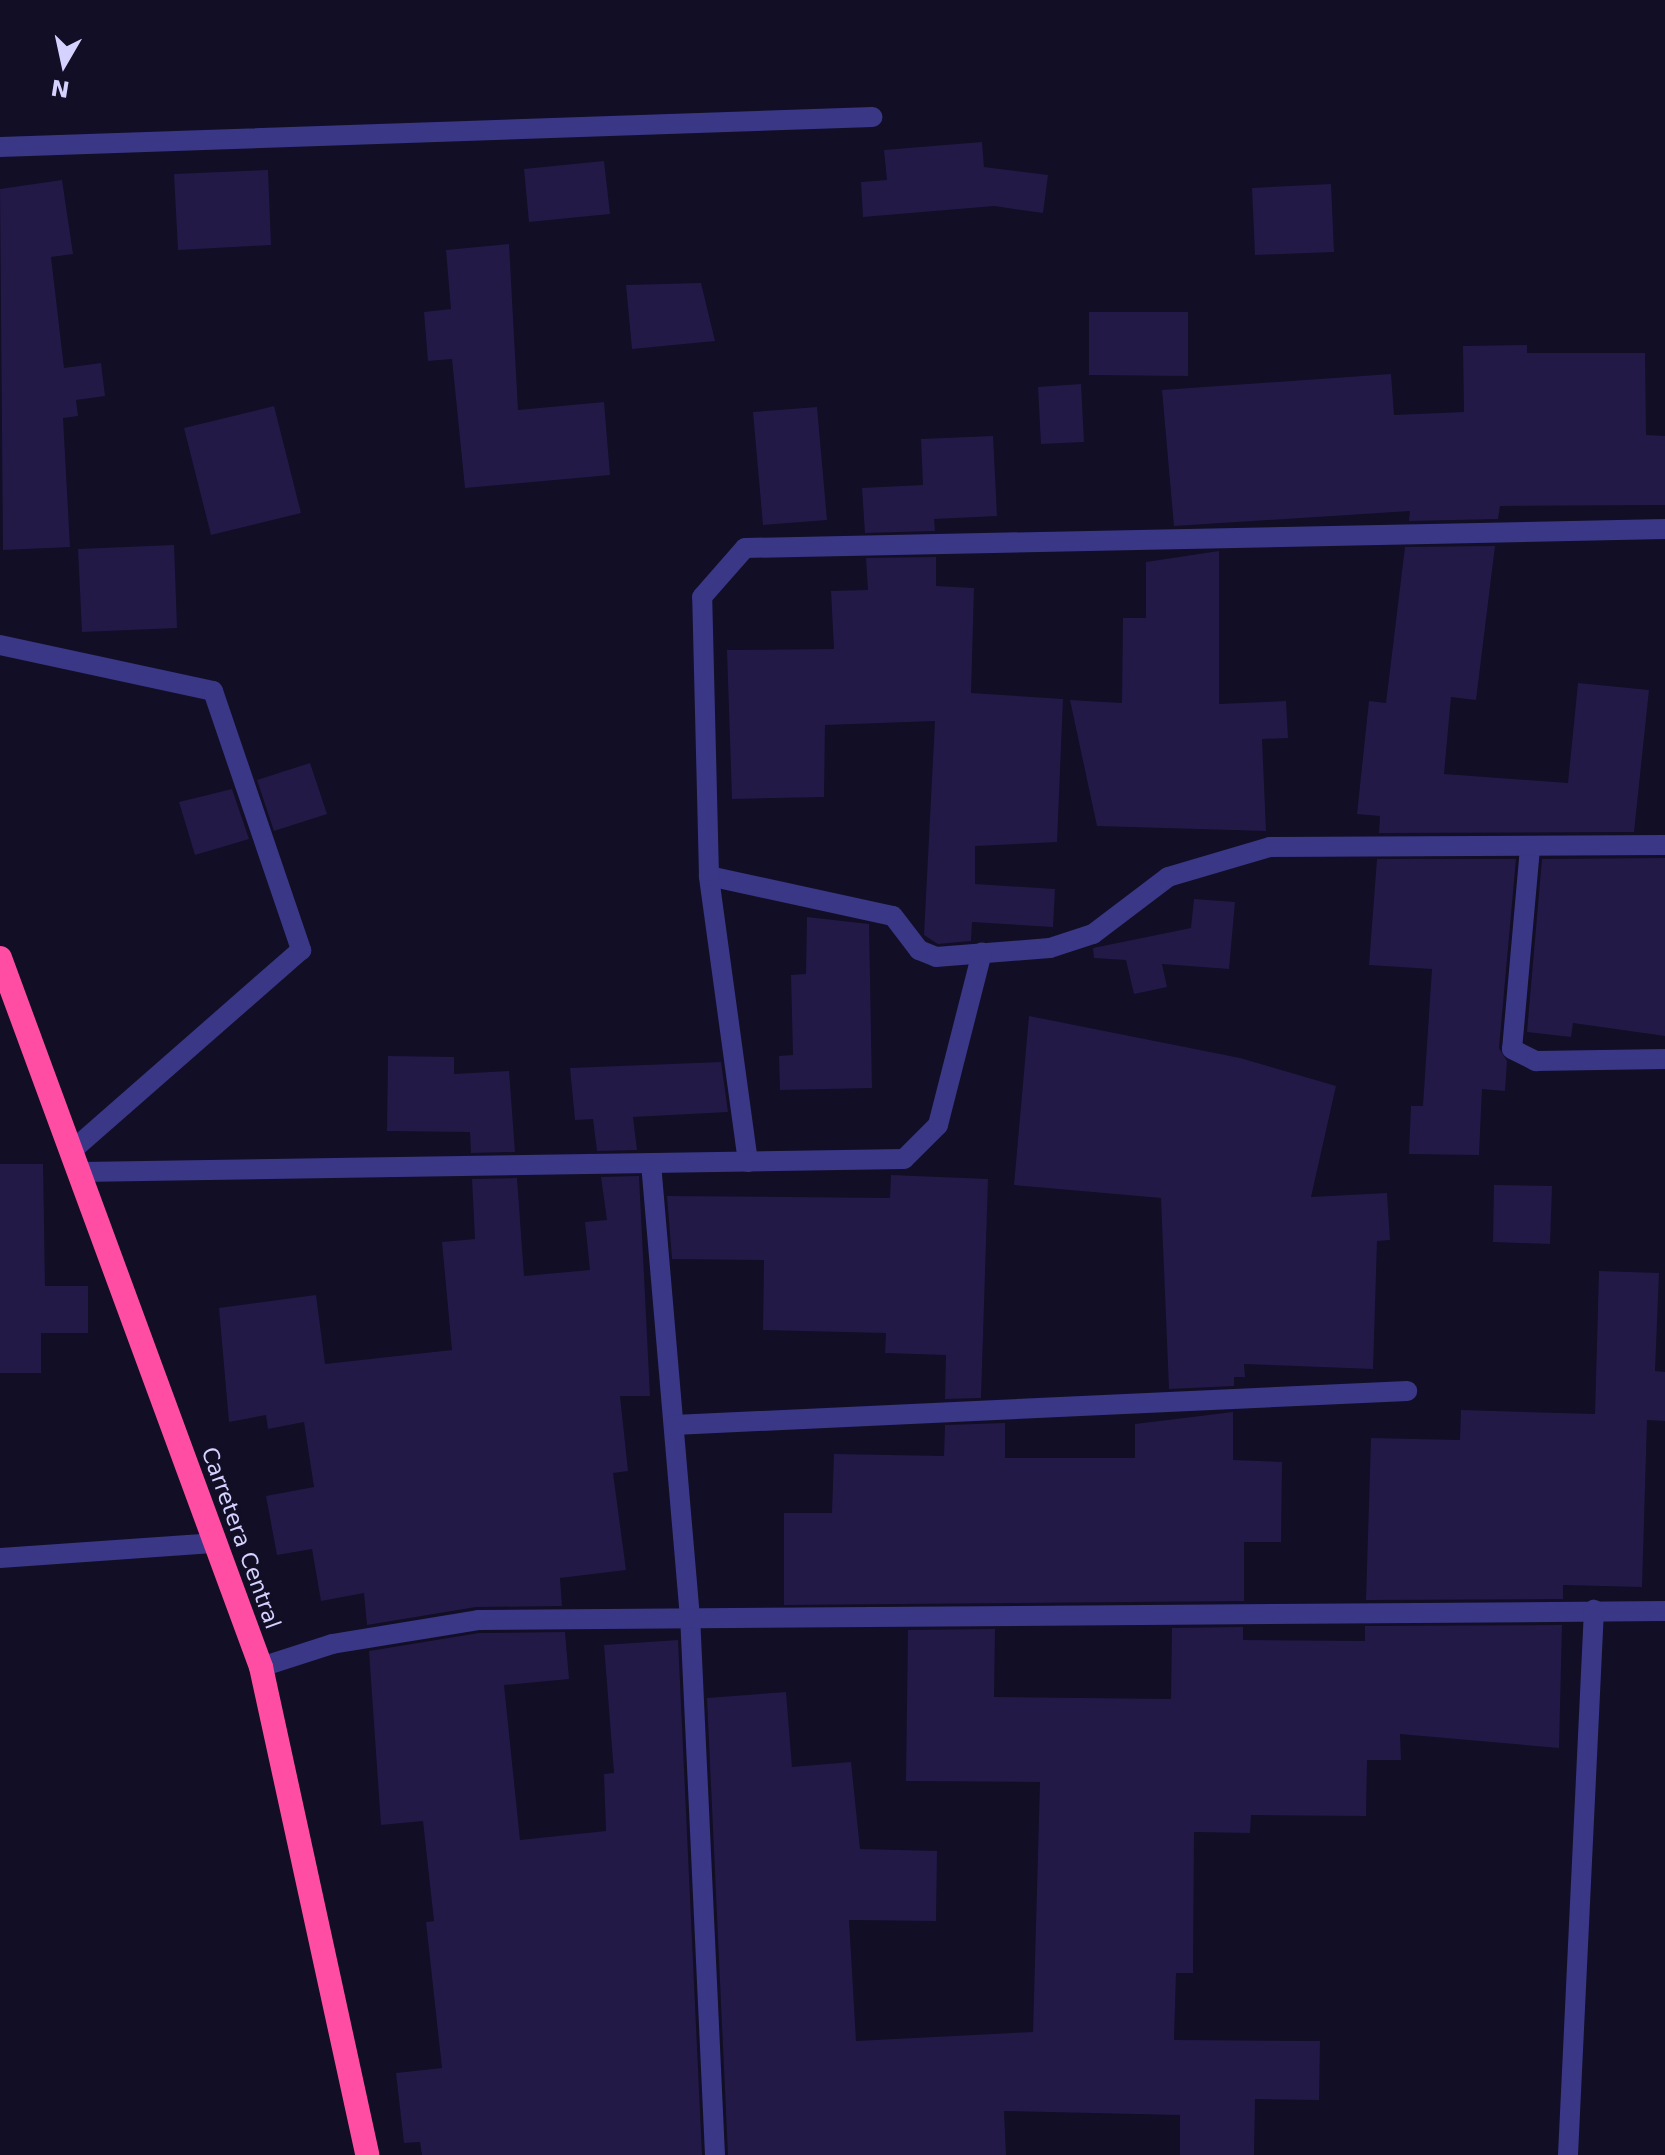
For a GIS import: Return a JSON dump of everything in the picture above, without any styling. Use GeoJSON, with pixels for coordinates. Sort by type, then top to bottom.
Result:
{"type":"FeatureCollection","features":[{"type":"Feature","properties":{"kind":"highway","name":"Carretera Central"},"geometry":{"type":"LineString","coordinates":[[0,958],[261,1667],[367,2155]]}},
{"type":"Feature","properties":{"kind":"street"},"geometry":{"type":"LineString","coordinates":[[0,147],[872,117]]}},
{"type":"Feature","properties":{"kind":"street"},"geometry":{"type":"LineString","coordinates":[[748,1162],[709,876],[702,597],[745,548],[1665,529]]}},
{"type":"Feature","properties":{"kind":"street"},"geometry":{"type":"LineString","coordinates":[[0,645],[213,691],[301,950],[76,1162]]}},
{"type":"Feature","properties":{"kind":"street"},"geometry":{"type":"LineString","coordinates":[[709,876],[893,916],[919,950],[936,957],[1050,948],[1093,934],[1168,877],[1238,853],[1302,845],[1530,848],[1665,845]]}},
{"type":"Feature","properties":{"kind":"street"},"geometry":{"type":"LineString","coordinates":[[1530,848],[1512,1049],[1536,1061],[1665,1059]]}},
{"type":"Feature","properties":{"kind":"street"},"geometry":{"type":"LineString","coordinates":[[76,1162],[651,1163],[904,1159],[938,1125],[982,953]]}},
{"type":"Feature","properties":{"kind":"street"},"geometry":{"type":"LineString","coordinates":[[651,1163],[690,1615],[715,2155]]}},
{"type":"Feature","properties":{"kind":"street"},"geometry":{"type":"LineString","coordinates":[[674,1425],[1407,1391]]}},
{"type":"Feature","properties":{"kind":"street"},"geometry":{"type":"LineString","coordinates":[[0,1558],[216,1543]]}},
{"type":"Feature","properties":{"kind":"street"},"geometry":{"type":"LineString","coordinates":[[1568,2155],[1594,1610]]}},
{"type":"Feature","properties":{"kind":"street"},"geometry":{"type":"LineString","coordinates":[[261,1667],[332,1644],[478,1620],[690,1615],[1665,1611]]}},
{"type":"Feature","properties":{"kind":"building"},"geometry":{"type":"Polygon","coordinates":[[[982,142],[984,167],[1048,175],[1043,213],[994,206],[863,217],[861,182],[887,180],[884,150],[982,142]]]}},
{"type":"Feature","properties":{"kind":"building"},"geometry":{"type":"Polygon","coordinates":[[[604,161],[610,214],[529,222],[524,169],[604,161]]]}},
{"type":"Feature","properties":{"kind":"building"},"geometry":{"type":"Polygon","coordinates":[[[268,170],[271,245],[178,250],[174,174],[268,170]]]}},
{"type":"Feature","properties":{"kind":"building"},"geometry":{"type":"Polygon","coordinates":[[[62,180],[73,254],[51,257],[64,368],[101,363],[105,396],[76,400],[78,416],[63,418],[70,547],[3,550],[0,189],[62,180]]]}},
{"type":"Feature","properties":{"kind":"building"},"geometry":{"type":"Polygon","coordinates":[[[1331,184],[1334,252],[1255,255],[1252,188],[1331,184]]]}},
{"type":"Feature","properties":{"kind":"building"},"geometry":{"type":"Polygon","coordinates":[[[509,244],[518,410],[604,402],[610,475],[465,488],[452,359],[428,361],[424,312],[451,309],[446,250],[509,244]]]}},
{"type":"Feature","properties":{"kind":"building"},"geometry":{"type":"Polygon","coordinates":[[[701,283],[715,341],[632,349],[626,285],[701,283]]]}},
{"type":"Feature","properties":{"kind":"building"},"geometry":{"type":"Polygon","coordinates":[[[1089,312],[1188,312],[1188,376],[1089,375],[1089,312]]]}},
{"type":"Feature","properties":{"kind":"building"},"geometry":{"type":"Polygon","coordinates":[[[1527,345],[1527,353],[1645,353],[1646,435],[1665,436],[1665,505],[1500,506],[1498,519],[1409,521],[1410,511],[1174,526],[1162,390],[1391,374],[1394,415],[1464,412],[1463,346],[1527,345]]]}},
{"type":"Feature","properties":{"kind":"building"},"geometry":{"type":"Polygon","coordinates":[[[1081,384],[1084,442],[1041,444],[1038,387],[1081,384]]]}},
{"type":"Feature","properties":{"kind":"building"},"geometry":{"type":"Polygon","coordinates":[[[274,406],[301,513],[211,535],[184,428],[274,406]]]}},
{"type":"Feature","properties":{"kind":"building"},"geometry":{"type":"Polygon","coordinates":[[[817,407],[827,520],[763,525],[753,412],[817,407]]]}},
{"type":"Feature","properties":{"kind":"building"},"geometry":{"type":"Polygon","coordinates":[[[993,436],[997,516],[934,519],[935,531],[865,533],[862,488],[923,485],[921,439],[993,436]]]}},
{"type":"Feature","properties":{"kind":"building"},"geometry":{"type":"Polygon","coordinates":[[[174,545],[177,628],[82,632],[78,549],[174,545]]]}},
{"type":"Feature","properties":{"kind":"building"},"geometry":{"type":"Polygon","coordinates":[[[1495,546],[1476,700],[1451,697],[1444,774],[1568,783],[1578,683],[1649,690],[1634,832],[1379,833],[1380,816],[1357,814],[1369,701],[1386,703],[1405,547],[1495,546]]]}},
{"type":"Feature","properties":{"kind":"building"},"geometry":{"type":"Polygon","coordinates":[[[1219,551],[1219,704],[1286,701],[1288,738],[1262,739],[1266,831],[1097,826],[1070,700],[1122,703],[1123,618],[1146,618],[1146,562],[1219,551]]]}},
{"type":"Feature","properties":{"kind":"building"},"geometry":{"type":"Polygon","coordinates":[[[936,557],[936,586],[974,588],[971,693],[1063,699],[1057,842],[975,846],[975,884],[1055,889],[1053,927],[972,922],[971,941],[938,944],[924,935],[935,721],[825,725],[824,797],[732,799],[727,650],[834,649],[831,591],[868,590],[866,558],[936,557]]]}},
{"type":"Feature","properties":{"kind":"building"},"geometry":{"type":"Polygon","coordinates":[[[310,763],[327,814],[274,831],[257,780],[310,763]]]}},
{"type":"Feature","properties":{"kind":"building"},"geometry":{"type":"Polygon","coordinates":[[[232,789],[249,839],[195,855],[179,802],[232,789]]]}},
{"type":"Feature","properties":{"kind":"building"},"geometry":{"type":"Polygon","coordinates":[[[1665,858],[1665,1036],[1573,1023],[1571,1037],[1527,1032],[1542,859],[1665,858]]]}},
{"type":"Feature","properties":{"kind":"building"},"geometry":{"type":"Polygon","coordinates":[[[1377,859],[1516,859],[1499,1048],[1507,1061],[1505,1091],[1482,1089],[1479,1155],[1409,1154],[1411,1106],[1423,1106],[1432,969],[1369,965],[1377,859]]]}},
{"type":"Feature","properties":{"kind":"building"},"geometry":{"type":"Polygon","coordinates":[[[1194,899],[1235,902],[1229,969],[1162,964],[1167,987],[1134,994],[1126,960],[1094,958],[1093,948],[1191,928],[1194,899]]]}},
{"type":"Feature","properties":{"kind":"building"},"geometry":{"type":"Polygon","coordinates":[[[807,917],[869,924],[872,1088],[780,1090],[779,1056],[793,1055],[791,975],[806,974],[807,917]]]}},
{"type":"Feature","properties":{"kind":"building"},"geometry":{"type":"Polygon","coordinates":[[[1029,1016],[1240,1058],[1336,1086],[1311,1197],[1387,1193],[1390,1240],[1377,1241],[1373,1369],[1244,1364],[1245,1377],[1234,1377],[1234,1386],[1169,1389],[1161,1198],[1014,1185],[1029,1016]]]}},
{"type":"Feature","properties":{"kind":"building"},"geometry":{"type":"Polygon","coordinates":[[[388,1056],[454,1057],[454,1074],[509,1071],[515,1152],[471,1153],[470,1132],[387,1131],[388,1056]]]}},
{"type":"Feature","properties":{"kind":"building"},"geometry":{"type":"Polygon","coordinates":[[[721,1062],[728,1112],[633,1117],[637,1150],[597,1151],[593,1119],[575,1120],[570,1068],[721,1062]]]}},
{"type":"Feature","properties":{"kind":"building"},"geometry":{"type":"Polygon","coordinates":[[[0,1164],[43,1164],[45,1286],[88,1286],[88,1333],[41,1333],[41,1373],[0,1373],[0,1164]]]}},
{"type":"Feature","properties":{"kind":"building"},"geometry":{"type":"Polygon","coordinates":[[[891,1175],[988,1179],[981,1398],[945,1399],[946,1355],[885,1353],[886,1333],[763,1330],[764,1260],[672,1259],[667,1196],[890,1198],[891,1175]]]}},
{"type":"Feature","properties":{"kind":"building"},"geometry":{"type":"Polygon","coordinates":[[[639,1176],[650,1396],[620,1396],[628,1471],[613,1473],[626,1570],[560,1578],[562,1606],[476,1607],[367,1625],[364,1593],[321,1601],[312,1549],[277,1555],[266,1496],[314,1487],[304,1422],[268,1429],[266,1415],[229,1422],[219,1308],[316,1295],[325,1364],[452,1350],[442,1242],[475,1239],[472,1179],[517,1178],[524,1276],[590,1270],[585,1222],[607,1220],[601,1177],[639,1176]]]}},
{"type":"Feature","properties":{"kind":"building"},"geometry":{"type":"Polygon","coordinates":[[[1494,1185],[1552,1186],[1550,1244],[1493,1242],[1494,1185]]]}},
{"type":"Feature","properties":{"kind":"building"},"geometry":{"type":"Polygon","coordinates":[[[1599,1271],[1659,1273],[1655,1371],[1665,1372],[1665,1421],[1647,1420],[1642,1587],[1563,1585],[1563,1599],[1366,1600],[1371,1438],[1460,1440],[1461,1410],[1595,1414],[1599,1271]]]}},
{"type":"Feature","properties":{"kind":"building"},"geometry":{"type":"Polygon","coordinates":[[[1233,1412],[1233,1460],[1282,1462],[1281,1542],[1244,1542],[1244,1601],[784,1605],[784,1513],[832,1513],[834,1454],[944,1456],[945,1425],[1005,1423],[1005,1458],[1135,1458],[1135,1424],[1233,1412]]]}},
{"type":"Feature","properties":{"kind":"building"},"geometry":{"type":"Polygon","coordinates":[[[1562,1625],[1559,1748],[1400,1734],[1401,1760],[1367,1760],[1366,1816],[1251,1815],[1250,1833],[1194,1832],[1193,1973],[1176,1973],[1174,2040],[1320,2041],[1319,2100],[1255,2099],[1254,2155],[1180,2155],[1180,2115],[1004,2111],[1006,2155],[728,2155],[707,1698],[786,1692],[792,1767],[851,1762],[860,1849],[937,1851],[936,1921],[849,1920],[856,2041],[1033,2032],[1040,1782],[906,1781],[908,1630],[995,1629],[994,1697],[1171,1699],[1172,1628],[1243,1627],[1243,1640],[1365,1641],[1365,1626],[1562,1625]]]}},
{"type":"Feature","properties":{"kind":"building"},"geometry":{"type":"Polygon","coordinates":[[[565,1632],[569,1679],[504,1685],[520,1840],[606,1831],[604,1774],[614,1773],[604,1645],[678,1640],[702,2155],[422,2155],[420,2142],[404,2143],[396,2073],[442,2068],[426,1922],[434,1921],[423,1821],[381,1825],[369,1651],[479,1633],[565,1632]]]}}]}
